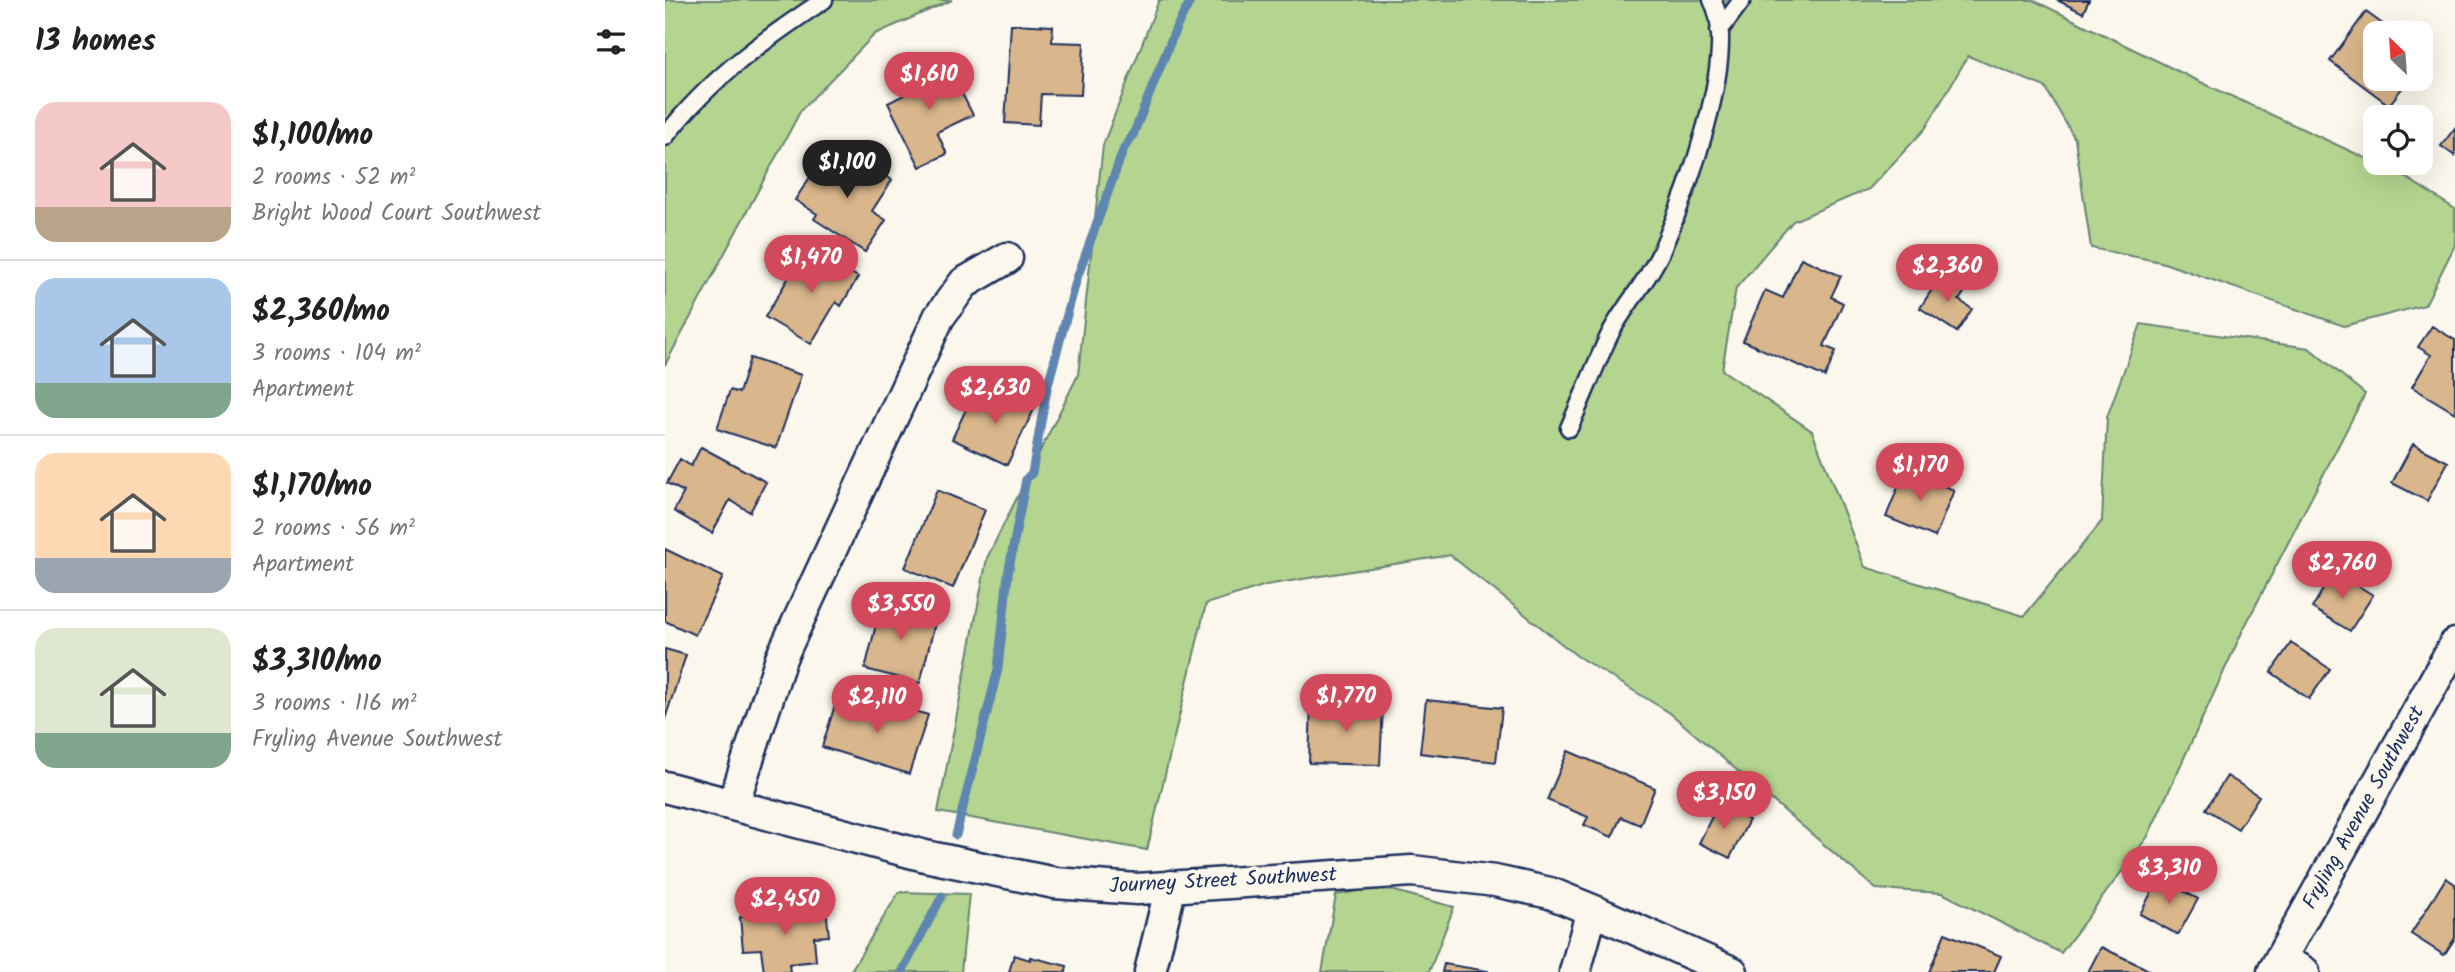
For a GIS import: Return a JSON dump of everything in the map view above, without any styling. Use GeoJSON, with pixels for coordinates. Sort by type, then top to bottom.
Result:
{"type":"FeatureCollection","features":[{"type":"Feature","properties":{"kind":"street"},"geometry":{"type":"LineString","coordinates":[[733,805],[781,657],[939,317],[964,283],[1007,258]]}},
{"type":"Feature","properties":{"kind":"street","name":"Fryling Avenue Southwest"},"geometry":{"type":"LineString","coordinates":[[2286,968],[2455,644]]}},
{"type":"Feature","properties":{"kind":"street","name":"Journey Street Southwest"},"geometry":{"type":"LineString","coordinates":[[665,787],[925,856],[1055,883],[1137,889],[1412,871],[1495,881],[1550,893],[1732,972]]}},
{"type":"Feature","properties":{"kind":"street"},"geometry":{"type":"LineString","coordinates":[[1150,972],[1171,886]]}},
{"type":"Feature","properties":{"kind":"street"},"geometry":{"type":"LineString","coordinates":[[1575,972],[1592,910]]}},
{"type":"Feature","properties":{"kind":"lane"},"geometry":{"type":"LineString","coordinates":[[665,137],[683,113],[725,72],[777,31],[824,0]]}},
{"type":"Feature","properties":{"kind":"lane"},"geometry":{"type":"LineString","coordinates":[[1570,428],[1611,333],[1660,254],[1700,149],[1720,61],[1718,10],[1712,0]]}},
{"type":"Feature","properties":{"kind":"lane"},"geometry":{"type":"LineString","coordinates":[[1719,31],[1742,0]]}},
{"type":"Feature","properties":{"kind":"green space"},"geometry":{"type":"Polygon","coordinates":[[[665,0],[952,0],[875,34],[801,110],[665,365],[665,0]]]}},
{"type":"Feature","properties":{"kind":"green space"},"geometry":{"type":"Polygon","coordinates":[[[1159,0],[2033,0],[2192,78],[2363,157],[2363,175],[2402,175],[2455,209],[2455,245],[2425,305],[2344,326],[2161,262],[2091,248],[2075,139],[2045,87],[1968,56],[1925,129],[1869,189],[1793,221],[1736,288],[1722,370],[1812,431],[1865,567],[2024,616],[2102,521],[2107,417],[2141,324],[2309,348],[2365,394],[2243,630],[2148,836],[2061,953],[1942,893],[1876,889],[1670,713],[1577,656],[1450,555],[1266,585],[1206,604],[1147,850],[938,812],[987,558],[1078,375],[1103,145],[1159,0]]]}},
{"type":"Feature","properties":{"kind":"green space"},"geometry":{"type":"Polygon","coordinates":[[[1380,887],[1454,907],[1429,972],[1322,972],[1336,895],[1380,887]]]}},
{"type":"Feature","properties":{"kind":"green space"},"geometry":{"type":"Polygon","coordinates":[[[899,892],[969,894],[961,972],[850,972],[899,892]]]}},
{"type":"Feature","properties":{"kind":"building"},"geometry":{"type":"Polygon","coordinates":[[[2057,0],[2089,0],[2083,13],[2057,0]]]}},
{"type":"Feature","properties":{"kind":"building"},"geometry":{"type":"Polygon","coordinates":[[[2366,12],[2378,21],[2363,21],[2363,86],[2330,61],[2366,12]]]}},
{"type":"Feature","properties":{"kind":"building"},"geometry":{"type":"Polygon","coordinates":[[[1011,24],[1053,26],[1052,42],[1084,43],[1081,95],[1041,94],[1039,125],[1005,123],[1011,24]]]}},
{"type":"Feature","properties":{"kind":"building"},"geometry":{"type":"Polygon","coordinates":[[[925,63],[934,81],[951,72],[973,115],[937,132],[947,154],[920,167],[888,103],[914,90],[906,73],[925,63]]]}},
{"type":"Feature","properties":{"kind":"building"},"geometry":{"type":"Polygon","coordinates":[[[2370,91],[2400,91],[2389,105],[2370,91]]]}},
{"type":"Feature","properties":{"kind":"building"},"geometry":{"type":"Polygon","coordinates":[[[2455,128],[2455,156],[2441,146],[2455,128]]]}},
{"type":"Feature","properties":{"kind":"building"},"geometry":{"type":"Polygon","coordinates":[[[849,151],[892,180],[872,211],[886,220],[865,252],[814,219],[817,214],[795,200],[818,165],[833,175],[849,151]]]}},
{"type":"Feature","properties":{"kind":"building"},"geometry":{"type":"Polygon","coordinates":[[[807,247],[858,277],[841,306],[836,302],[811,344],[765,317],[807,247]]]}},
{"type":"Feature","properties":{"kind":"building"},"geometry":{"type":"Polygon","coordinates":[[[1801,258],[1841,276],[1831,297],[1843,303],[1824,346],[1836,351],[1825,377],[1743,341],[1765,290],[1783,298],[1801,258]]]}},
{"type":"Feature","properties":{"kind":"building"},"geometry":{"type":"Polygon","coordinates":[[[1942,274],[1966,290],[1959,300],[1972,309],[1957,332],[1920,308],[1942,274]]]}},
{"type":"Feature","properties":{"kind":"building"},"geometry":{"type":"Polygon","coordinates":[[[2432,326],[2455,340],[2455,413],[2412,387],[2431,355],[2418,347],[2432,326]]]}},
{"type":"Feature","properties":{"kind":"building"},"geometry":{"type":"Polygon","coordinates":[[[750,358],[801,375],[776,448],[717,429],[730,390],[739,393],[750,358]]]}},
{"type":"Feature","properties":{"kind":"building"},"geometry":{"type":"Polygon","coordinates":[[[1014,392],[1037,403],[1007,465],[952,439],[969,403],[984,410],[992,394],[1009,402],[1014,392]]]}},
{"type":"Feature","properties":{"kind":"building"},"geometry":{"type":"Polygon","coordinates":[[[2413,444],[2448,462],[2427,501],[2392,483],[2413,444]]]}},
{"type":"Feature","properties":{"kind":"building"},"geometry":{"type":"Polygon","coordinates":[[[701,447],[766,482],[750,512],[730,500],[712,533],[674,511],[684,492],[667,483],[680,459],[691,466],[701,447]]]}},
{"type":"Feature","properties":{"kind":"building"},"geometry":{"type":"Polygon","coordinates":[[[1905,470],[1954,490],[1935,537],[1886,517],[1905,470]]]}},
{"type":"Feature","properties":{"kind":"building"},"geometry":{"type":"Polygon","coordinates":[[[937,490],[985,510],[953,588],[905,568],[937,490]]]}},
{"type":"Feature","properties":{"kind":"building"},"geometry":{"type":"Polygon","coordinates":[[[665,549],[723,577],[695,635],[665,621],[665,549]]]}},
{"type":"Feature","properties":{"kind":"building"},"geometry":{"type":"Polygon","coordinates":[[[2334,571],[2373,595],[2350,631],[2312,608],[2334,571]]]}},
{"type":"Feature","properties":{"kind":"building"},"geometry":{"type":"Polygon","coordinates":[[[882,601],[937,615],[920,683],[865,669],[882,601]]]}},
{"type":"Feature","properties":{"kind":"building"},"geometry":{"type":"Polygon","coordinates":[[[2291,643],[2330,669],[2309,699],[2271,672],[2291,643]]]}},
{"type":"Feature","properties":{"kind":"building"},"geometry":{"type":"Polygon","coordinates":[[[665,649],[686,655],[665,719],[665,649]]]}},
{"type":"Feature","properties":{"kind":"building"},"geometry":{"type":"Polygon","coordinates":[[[1426,700],[1502,708],[1496,762],[1420,753],[1426,700]]]}},
{"type":"Feature","properties":{"kind":"building"},"geometry":{"type":"Polygon","coordinates":[[[1311,702],[1383,706],[1380,765],[1309,763],[1311,702]]]}},
{"type":"Feature","properties":{"kind":"building"},"geometry":{"type":"Polygon","coordinates":[[[864,703],[899,714],[901,707],[928,715],[909,774],[822,747],[835,705],[861,713],[864,703]]]}},
{"type":"Feature","properties":{"kind":"building"},"geometry":{"type":"Polygon","coordinates":[[[1568,751],[1655,788],[1640,825],[1621,817],[1612,837],[1584,825],[1588,817],[1547,800],[1568,751]]]}},
{"type":"Feature","properties":{"kind":"building"},"geometry":{"type":"Polygon","coordinates":[[[2227,776],[2259,796],[2238,829],[2206,809],[2227,776]]]}},
{"type":"Feature","properties":{"kind":"building"},"geometry":{"type":"Polygon","coordinates":[[[1718,804],[1749,820],[1730,858],[1699,843],[1718,804]]]}},
{"type":"Feature","properties":{"kind":"building"},"geometry":{"type":"Polygon","coordinates":[[[2159,878],[2198,899],[2178,935],[2140,914],[2159,878]]]}},
{"type":"Feature","properties":{"kind":"building"},"geometry":{"type":"Polygon","coordinates":[[[2446,878],[2455,884],[2455,938],[2444,955],[2411,934],[2446,878]]]}},
{"type":"Feature","properties":{"kind":"building"},"geometry":{"type":"Polygon","coordinates":[[[826,908],[829,936],[814,937],[816,961],[789,964],[790,972],[764,972],[761,949],[743,950],[740,917],[826,908]]]}},
{"type":"Feature","properties":{"kind":"building"},"geometry":{"type":"Polygon","coordinates":[[[1945,933],[2001,956],[1994,972],[1929,972],[1945,933]]]}},
{"type":"Feature","properties":{"kind":"building"},"geometry":{"type":"Polygon","coordinates":[[[2101,947],[2143,967],[2152,972],[2088,972],[2101,947]]]}},
{"type":"Feature","properties":{"kind":"building"},"geometry":{"type":"Polygon","coordinates":[[[1014,955],[1067,966],[1066,972],[1009,972],[1014,955]]]}},
{"type":"Feature","properties":{"kind":"building"},"geometry":{"type":"Polygon","coordinates":[[[1444,964],[1488,971],[1488,972],[1442,972],[1444,964]]]}},
{"type":"Feature","properties":{"kind":"waterway"},"geometry":{"type":"LineString","coordinates":[[956,835],[998,669],[1008,574],[1026,479],[1032,473],[1047,388],[1077,278],[1124,148],[1133,135],[1176,28],[1191,0]]}},
{"type":"Feature","properties":{"kind":"waterway"},"geometry":{"type":"LineString","coordinates":[[902,972],[942,896]]}}]}
